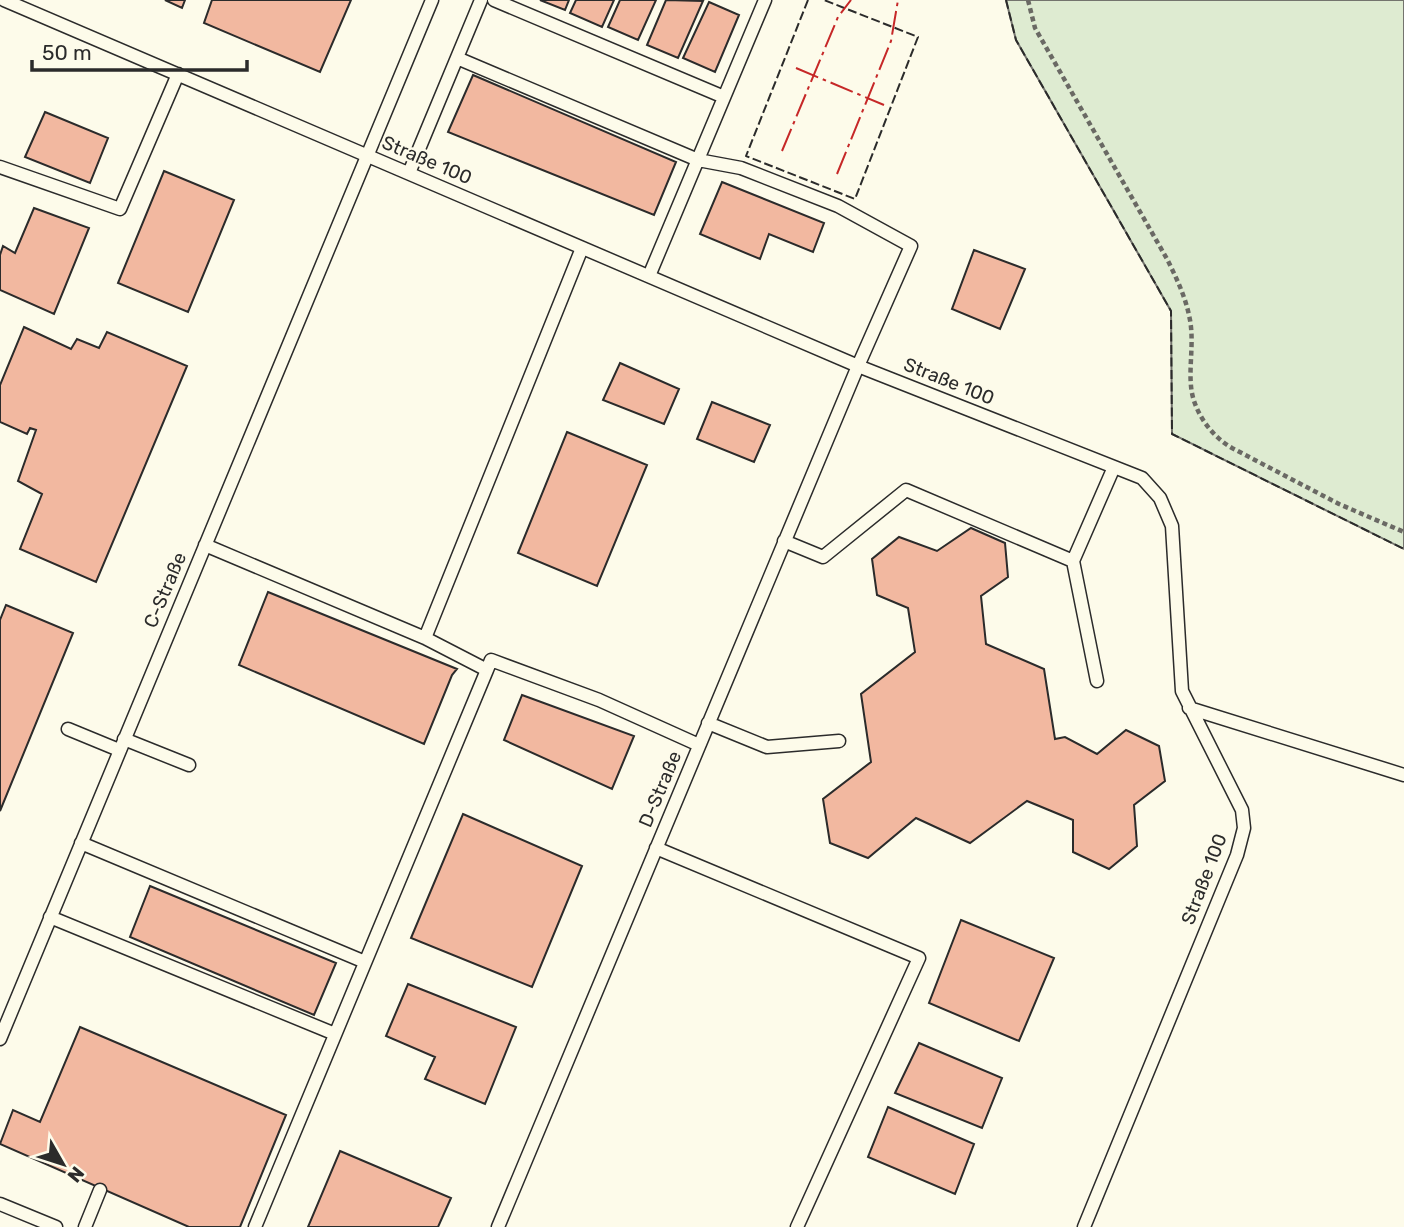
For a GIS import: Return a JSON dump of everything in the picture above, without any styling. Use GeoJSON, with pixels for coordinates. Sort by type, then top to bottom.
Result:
{"type":"FeatureCollection","features":[{"type":"Feature","properties":{"kind":"lane","name":"Straße 100"},"geometry":{"type":"LineString","coordinates":[[4,0],[858,366],[1142,478],[1160,498],[1172,526],[1182,691],[1242,810],[1244,828],[1237,855],[1084,1227]]}},
{"type":"Feature","properties":{"kind":"lane","name":"C-Straße"},"geometry":{"type":"LineString","coordinates":[[0,1039],[432,0]]}},
{"type":"Feature","properties":{"kind":"lane"},"geometry":{"type":"LineString","coordinates":[[409,173],[481,0]]}},
{"type":"Feature","properties":{"kind":"lane"},"geometry":{"type":"LineString","coordinates":[[494,0],[724,97]]}},
{"type":"Feature","properties":{"kind":"lane"},"geometry":{"type":"LineString","coordinates":[[649,276],[765,0]]}},
{"type":"Feature","properties":{"kind":"lane"},"geometry":{"type":"LineString","coordinates":[[457,58],[698,160]]}},
{"type":"Feature","properties":{"kind":"lane"},"geometry":{"type":"LineString","coordinates":[[0,167],[120,209],[178,74]]}},
{"type":"Feature","properties":{"kind":"lane","name":"D-Straße"},"geometry":{"type":"LineString","coordinates":[[498,1227],[784,541],[911,246],[838,206],[741,169],[698,160]]}},
{"type":"Feature","properties":{"kind":"lane"},"geometry":{"type":"LineString","coordinates":[[425,638],[582,248]]}},
{"type":"Feature","properties":{"kind":"lane"},"geometry":{"type":"LineString","coordinates":[[1097,681],[1073,561],[1114,467]]}},
{"type":"Feature","properties":{"kind":"lane"},"geometry":{"type":"LineString","coordinates":[[784,541],[823,557],[906,490],[1073,561]]}},
{"type":"Feature","properties":{"kind":"lane"},"geometry":{"type":"LineString","coordinates":[[205,545],[425,638],[487,670]]}},
{"type":"Feature","properties":{"kind":"lane"},"geometry":{"type":"LineString","coordinates":[[255,1227],[491,660],[599,700],[699,745]]}},
{"type":"Feature","properties":{"kind":"lane"},"geometry":{"type":"LineString","coordinates":[[1189,708],[1404,775]]}},
{"type":"Feature","properties":{"kind":"lane"},"geometry":{"type":"LineString","coordinates":[[708,723],[766,747],[839,741]]}},
{"type":"Feature","properties":{"kind":"lane"},"geometry":{"type":"LineString","coordinates":[[68,729],[190,765]]}},
{"type":"Feature","properties":{"kind":"lane"},"geometry":{"type":"LineString","coordinates":[[81,843],[365,962]]}},
{"type":"Feature","properties":{"kind":"lane"},"geometry":{"type":"LineString","coordinates":[[656,848],[919,958],[797,1227]]}},
{"type":"Feature","properties":{"kind":"lane"},"geometry":{"type":"LineString","coordinates":[[51,917],[335,1034]]}},
{"type":"Feature","properties":{"kind":"lane"},"geometry":{"type":"LineString","coordinates":[[85,1227],[100,1190]]}},
{"type":"Feature","properties":{"kind":"lane"},"geometry":{"type":"LineString","coordinates":[[0,1203],[56,1227]]}},
{"type":"Feature","properties":{"kind":"path"},"geometry":{"type":"LineString","coordinates":[[1028,0],[1035,28],[1182,289],[1191,323],[1191,388],[1201,417],[1218,440],[1232,448],[1339,505],[1404,532]]}},
{"type":"Feature","properties":{"kind":"green space"},"geometry":{"type":"Polygon","coordinates":[[[1006,0],[1404,0],[1404,549],[1172,434],[1171,311],[1016,40],[1006,0]]]}},
{"type":"Feature","properties":{"kind":"building"},"geometry":{"type":"Polygon","coordinates":[[[165,0],[185,0],[182,8],[165,0]]]}},
{"type":"Feature","properties":{"kind":"building"},"geometry":{"type":"Polygon","coordinates":[[[212,0],[351,0],[320,72],[204,23],[212,0]]]}},
{"type":"Feature","properties":{"kind":"building"},"geometry":{"type":"Polygon","coordinates":[[[540,0],[569,0],[565,10],[540,0]]]}},
{"type":"Feature","properties":{"kind":"building"},"geometry":{"type":"Polygon","coordinates":[[[576,0],[614,0],[602,27],[570,13],[576,0]]]}},
{"type":"Feature","properties":{"kind":"building"},"geometry":{"type":"Polygon","coordinates":[[[620,0],[656,0],[638,40],[608,27],[620,0]]]}},
{"type":"Feature","properties":{"kind":"building"},"geometry":{"type":"Polygon","coordinates":[[[666,0],[703,1],[678,58],[647,45],[666,0]]]}},
{"type":"Feature","properties":{"kind":"building"},"geometry":{"type":"Polygon","coordinates":[[[709,2],[739,15],[715,72],[683,58],[709,2]]]}},
{"type":"Feature","properties":{"kind":"building"},"geometry":{"type":"Polygon","coordinates":[[[473,75],[676,162],[654,215],[448,132],[473,75]]]}},
{"type":"Feature","properties":{"kind":"building"},"geometry":{"type":"Polygon","coordinates":[[[45,112],[108,138],[90,183],[25,157],[45,112]]]}},
{"type":"Feature","properties":{"kind":"building"},"geometry":{"type":"Polygon","coordinates":[[[164,171],[234,200],[188,312],[118,283],[164,171]]]}},
{"type":"Feature","properties":{"kind":"building"},"geometry":{"type":"Polygon","coordinates":[[[722,182],[824,223],[813,252],[769,234],[760,259],[700,234],[722,182]]]}},
{"type":"Feature","properties":{"kind":"building"},"geometry":{"type":"Polygon","coordinates":[[[34,208],[89,228],[54,314],[0,290],[0,255],[3,246],[15,253],[34,208]]]}},
{"type":"Feature","properties":{"kind":"building"},"geometry":{"type":"Polygon","coordinates":[[[974,250],[1025,269],[1000,329],[952,309],[974,250]]]}},
{"type":"Feature","properties":{"kind":"building"},"geometry":{"type":"Polygon","coordinates":[[[24,327],[71,349],[77,339],[99,348],[107,332],[187,366],[96,582],[20,549],[42,494],[18,481],[36,430],[30,428],[27,434],[0,422],[0,385],[24,327]]]}},
{"type":"Feature","properties":{"kind":"building"},"geometry":{"type":"Polygon","coordinates":[[[620,363],[679,389],[664,424],[603,400],[620,363]]]}},
{"type":"Feature","properties":{"kind":"building"},"geometry":{"type":"Polygon","coordinates":[[[712,402],[770,425],[754,462],[697,439],[712,402]]]}},
{"type":"Feature","properties":{"kind":"building"},"geometry":{"type":"Polygon","coordinates":[[[567,432],[647,465],[597,586],[518,553],[567,432]]]}},
{"type":"Feature","properties":{"kind":"building"},"geometry":{"type":"Polygon","coordinates":[[[971,528],[1005,543],[1008,577],[981,596],[986,644],[1044,669],[1055,739],[1065,737],[1097,754],[1126,730],[1159,746],[1165,781],[1134,805],[1137,846],[1109,869],[1073,852],[1073,820],[1027,801],[970,843],[916,818],[868,858],[830,843],[823,799],[871,762],[861,694],[915,652],[908,608],[877,595],[872,559],[899,537],[937,551],[971,528]]]}},
{"type":"Feature","properties":{"kind":"building"},"geometry":{"type":"Polygon","coordinates":[[[268,592],[457,669],[452,675],[424,744],[239,665],[268,592]]]}},
{"type":"Feature","properties":{"kind":"building"},"geometry":{"type":"Polygon","coordinates":[[[6,605],[73,633],[0,811],[0,620],[6,605]]]}},
{"type":"Feature","properties":{"kind":"building"},"geometry":{"type":"Polygon","coordinates":[[[522,695],[634,736],[612,789],[504,740],[522,695]]]}},
{"type":"Feature","properties":{"kind":"building"},"geometry":{"type":"Polygon","coordinates":[[[463,814],[582,866],[532,987],[411,938],[463,814]]]}},
{"type":"Feature","properties":{"kind":"building"},"geometry":{"type":"Polygon","coordinates":[[[150,886],[336,963],[314,1015],[130,937],[150,886]]]}},
{"type":"Feature","properties":{"kind":"building"},"geometry":{"type":"Polygon","coordinates":[[[961,920],[1054,958],[1019,1041],[929,1003],[961,920]]]}},
{"type":"Feature","properties":{"kind":"building"},"geometry":{"type":"Polygon","coordinates":[[[408,984],[516,1027],[485,1104],[425,1079],[435,1057],[386,1036],[408,984]]]}},
{"type":"Feature","properties":{"kind":"building"},"geometry":{"type":"Polygon","coordinates":[[[80,1027],[286,1115],[240,1227],[189,1227],[0,1144],[13,1110],[40,1122],[80,1027]]]}},
{"type":"Feature","properties":{"kind":"building"},"geometry":{"type":"Polygon","coordinates":[[[919,1043],[1002,1078],[982,1128],[895,1093],[919,1043]]]}},
{"type":"Feature","properties":{"kind":"building"},"geometry":{"type":"Polygon","coordinates":[[[888,1107],[974,1144],[955,1194],[868,1157],[888,1107]]]}},
{"type":"Feature","properties":{"kind":"building"},"geometry":{"type":"Polygon","coordinates":[[[340,1151],[451,1198],[438,1227],[308,1227],[340,1151]]]}},
{"type":"Feature","properties":{"kind":"fence"},"geometry":{"type":"LineString","coordinates":[[808,0],[746,156],[855,199],[918,37],[824,0]]}},
{"type":"Feature","properties":{"kind":"fence"},"geometry":{"type":"LineString","coordinates":[[1006,0],[1016,40],[1171,311],[1172,434],[1404,549]]}},
{"type":"Feature","properties":{"kind":"power"},"geometry":{"type":"LineString","coordinates":[[782,151],[838,17],[851,0]]}},
{"type":"Feature","properties":{"kind":"power"},"geometry":{"type":"LineString","coordinates":[[837,174],[891,41],[898,0]]}},
{"type":"Feature","properties":{"kind":"power"},"geometry":{"type":"LineString","coordinates":[[796,68],[884,105]]}}]}
